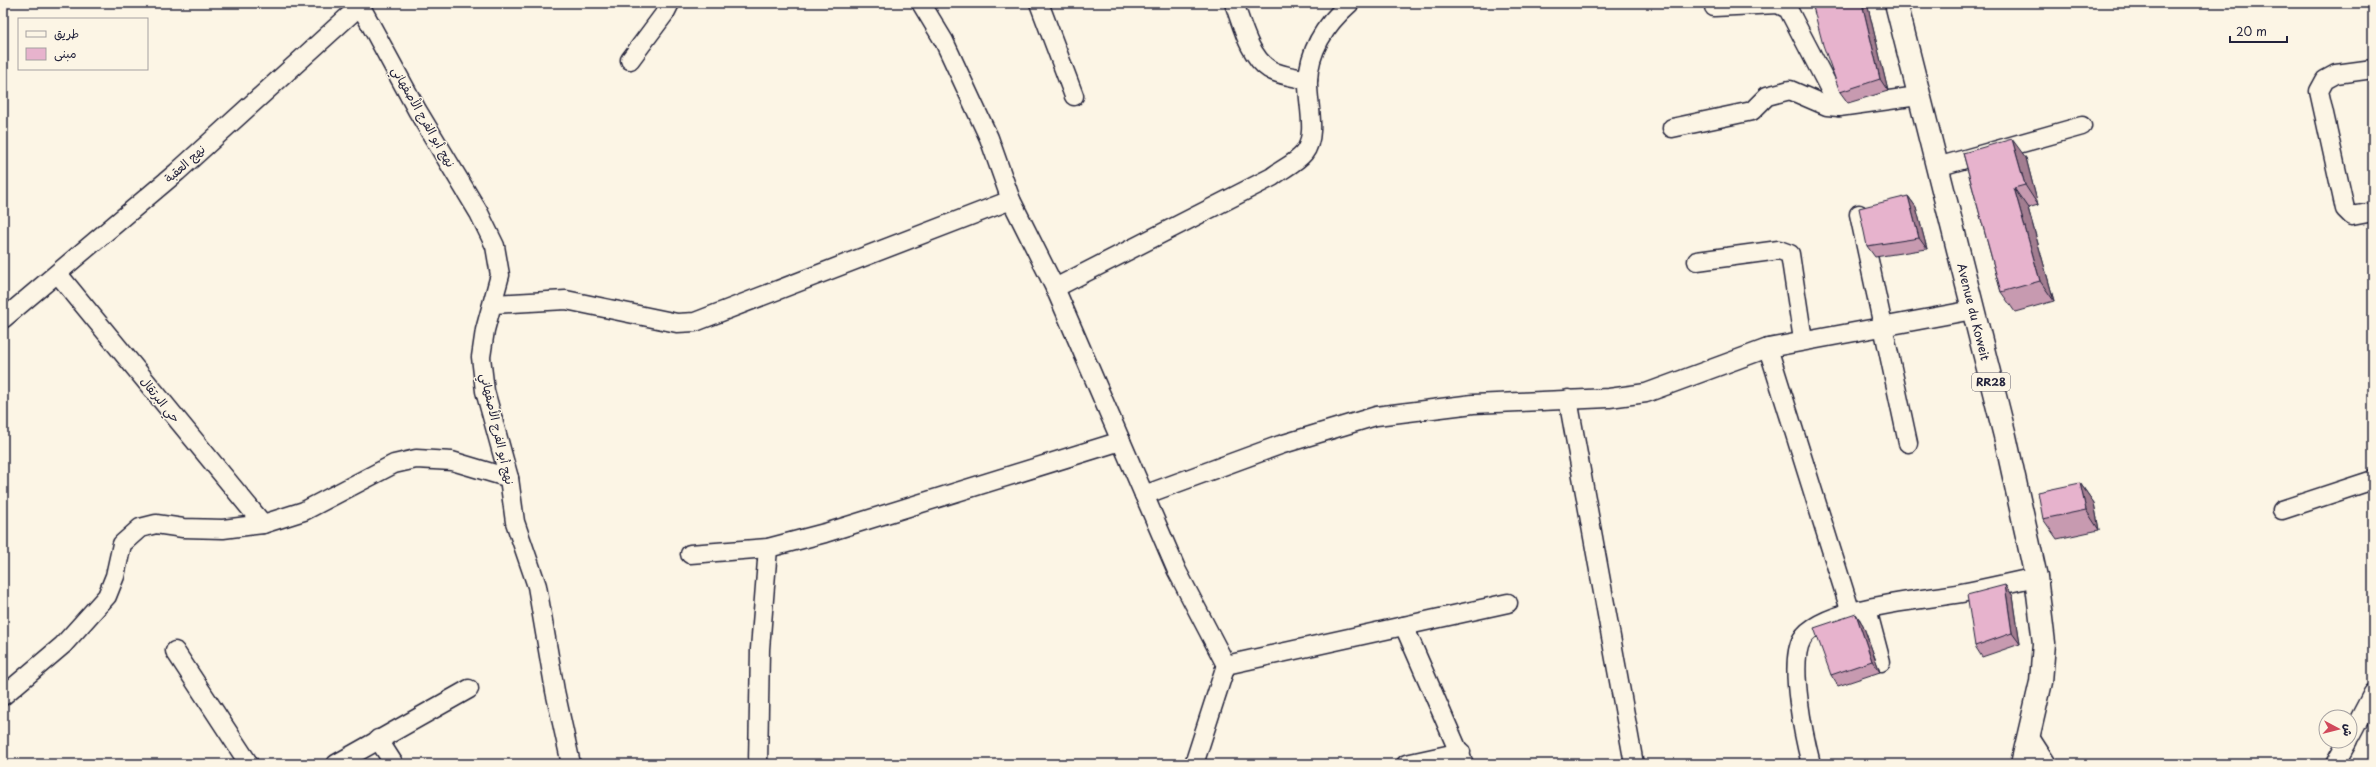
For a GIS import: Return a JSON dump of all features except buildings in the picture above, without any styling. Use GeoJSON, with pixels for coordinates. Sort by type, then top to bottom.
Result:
{"type":"FeatureCollection","features":[{"type":"Feature","properties":{"kind":"main road","name":"Avenue du Koweit"},"geometry":{"type":"LineString","coordinates":[[1896,3],[1918,96],[2005,436],[2036,577],[2044,643],[2041,682],[2022,764]]}},
{"type":"Feature","properties":{"kind":"street"},"geometry":{"type":"LineString","coordinates":[[630,60],[665,13],[670,3]]}},
{"type":"Feature","properties":{"kind":"street"},"geometry":{"type":"LineString","coordinates":[[921,3],[944,41],[989,138],[1011,200],[1055,288],[1177,571],[1226,666],[1194,764]]}},
{"type":"Feature","properties":{"kind":"street"},"geometry":{"type":"LineString","coordinates":[[1038,3],[1074,96]]}},
{"type":"Feature","properties":{"kind":"street"},"geometry":{"type":"LineString","coordinates":[[1234,3],[1256,56],[1268,68],[1281,74],[1308,80]]}},
{"type":"Feature","properties":{"kind":"street"},"geometry":{"type":"LineString","coordinates":[[1055,288],[1192,220],[1272,177],[1296,160],[1304,152],[1310,137],[1308,80],[1318,40],[1335,16],[1350,3]]}},
{"type":"Feature","properties":{"kind":"street","name":"نهج العقبة"},"geometry":{"type":"LineString","coordinates":[[3,319],[177,172],[362,4]]}},
{"type":"Feature","properties":{"kind":"street","name":"نهج أبو الفرج الأصفهاني"},"geometry":{"type":"LineString","coordinates":[[362,4],[417,110],[479,213],[495,246],[500,275],[494,304],[485,330],[481,357],[485,391],[509,478],[515,522],[537,586],[555,691],[571,764]]}},
{"type":"Feature","properties":{"kind":"street"},"geometry":{"type":"LineString","coordinates":[[1714,7],[1778,4],[1788,9],[1839,107]]}},
{"type":"Feature","properties":{"kind":"street"},"geometry":{"type":"LineString","coordinates":[[2373,68],[2336,74],[2325,80],[2319,91],[2345,209],[2352,216],[2373,212]]}},
{"type":"Feature","properties":{"kind":"street"},"geometry":{"type":"LineString","coordinates":[[1672,128],[1752,111],[1767,96],[1790,90],[1827,106],[1839,107],[1918,96]]}},
{"type":"Feature","properties":{"kind":"street"},"geometry":{"type":"LineString","coordinates":[[1937,167],[2082,126]]}},
{"type":"Feature","properties":{"kind":"street"},"geometry":{"type":"LineString","coordinates":[[494,304],[566,300],[677,323],[695,322],[1011,200]]}},
{"type":"Feature","properties":{"kind":"street"},"geometry":{"type":"LineString","coordinates":[[1860,214],[1882,328],[1908,443]]}},
{"type":"Feature","properties":{"kind":"street"},"geometry":{"type":"LineString","coordinates":[[1697,261],[1779,250],[1790,254],[1803,340]]}},
{"type":"Feature","properties":{"kind":"street","name":"حي البرتقال"},"geometry":{"type":"LineString","coordinates":[[58,274],[263,524]]}},
{"type":"Feature","properties":{"kind":"street"},"geometry":{"type":"LineString","coordinates":[[1144,495],[1280,445],[1376,416],[1473,404],[1609,398],[1646,393],[1768,348],[1803,340],[1882,328],[1973,310]]}},
{"type":"Feature","properties":{"kind":"street"},"geometry":{"type":"LineString","coordinates":[[1768,348],[1859,611],[1881,662]]}},
{"type":"Feature","properties":{"kind":"street"},"geometry":{"type":"LineString","coordinates":[[1568,399],[1634,764]]}},
{"type":"Feature","properties":{"kind":"street"},"geometry":{"type":"LineString","coordinates":[[690,554],[768,548],[825,533],[1121,441]]}},
{"type":"Feature","properties":{"kind":"street"},"geometry":{"type":"LineString","coordinates":[[3,696],[63,645],[107,596],[115,576],[122,544],[140,528],[156,524],[184,528],[223,529],[263,524],[304,511],[394,464],[416,459],[452,461],[509,478]]}},
{"type":"Feature","properties":{"kind":"street"},"geometry":{"type":"LineString","coordinates":[[2282,510],[2373,480]]}},
{"type":"Feature","properties":{"kind":"street"},"geometry":{"type":"LineString","coordinates":[[758,764],[760,649],[768,548]]}},
{"type":"Feature","properties":{"kind":"street"},"geometry":{"type":"LineString","coordinates":[[1811,764],[1799,700],[1797,654],[1801,640],[1809,628],[1859,611],[1893,602],[1956,594],[2036,577]]}},
{"type":"Feature","properties":{"kind":"street"},"geometry":{"type":"LineString","coordinates":[[1226,666],[1508,602]]}},
{"type":"Feature","properties":{"kind":"street"},"geometry":{"type":"LineString","coordinates":[[1404,626],[1462,758],[1406,764]]}},
{"type":"Feature","properties":{"kind":"street"},"geometry":{"type":"LineString","coordinates":[[175,650],[249,764]]}},
{"type":"Feature","properties":{"kind":"street"},"geometry":{"type":"LineString","coordinates":[[336,764],[378,739],[469,690]]}},
{"type":"Feature","properties":{"kind":"street"},"geometry":{"type":"LineString","coordinates":[[2358,722],[2373,693]]}},
{"type":"Feature","properties":{"kind":"street"},"geometry":{"type":"LineString","coordinates":[[2028,736],[2047,764]]}},
{"type":"Feature","properties":{"kind":"street"},"geometry":{"type":"LineString","coordinates":[[378,739],[394,764]]}},
{"type":"Feature","properties":{"kind":"street"},"geometry":{"type":"LineString","coordinates":[[2335,764],[2343,749]]}}]}
